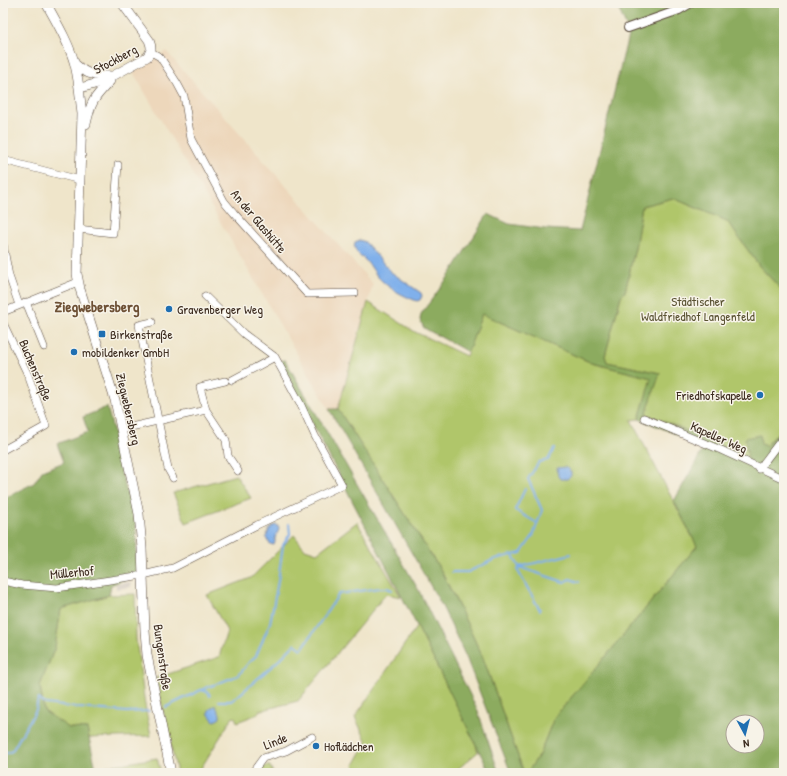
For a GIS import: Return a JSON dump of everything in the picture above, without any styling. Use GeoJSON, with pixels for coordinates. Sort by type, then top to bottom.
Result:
{"type":"FeatureCollection","features":[{"type":"Feature","properties":{"kind":"main road","name":"Ziegwebersberg"},"geometry":{"type":"LineString","coordinates":[[46,3],[62,33],[75,64],[80,88],[82,114],[77,269],[78,282],[104,363],[122,429],[127,462],[139,514],[143,575]]}},
{"type":"Feature","properties":{"kind":"main road","name":"Stockberg"},"geometry":{"type":"LineString","coordinates":[[80,88],[102,82],[149,55],[152,47],[149,40],[122,3]]}},
{"type":"Feature","properties":{"kind":"main road"},"geometry":{"type":"LineString","coordinates":[[75,64],[88,74],[97,76],[114,76]]}},
{"type":"Feature","properties":{"kind":"main road"},"geometry":{"type":"LineString","coordinates":[[81,142],[94,98],[114,76]]}},
{"type":"Feature","properties":{"kind":"main road","name":"Bungenstraße"},"geometry":{"type":"LineString","coordinates":[[143,575],[147,655],[171,773]]}},
{"type":"Feature","properties":{"kind":"street"},"geometry":{"type":"LineString","coordinates":[[628,28],[679,10],[691,3]]}},
{"type":"Feature","properties":{"kind":"street","name":"An der Glashütte"},"geometry":{"type":"LineString","coordinates":[[149,55],[160,57],[177,83],[185,101],[191,139],[224,201],[234,213],[307,294],[355,294]]}},
{"type":"Feature","properties":{"kind":"street"},"geometry":{"type":"LineString","coordinates":[[3,160],[80,180]]}},
{"type":"Feature","properties":{"kind":"street"},"geometry":{"type":"LineString","coordinates":[[78,229],[114,233],[118,165]]}},
{"type":"Feature","properties":{"kind":"street"},"geometry":{"type":"LineString","coordinates":[[3,244],[9,276],[44,347]]}},
{"type":"Feature","properties":{"kind":"street"},"geometry":{"type":"LineString","coordinates":[[3,312],[78,282]]}},
{"type":"Feature","properties":{"kind":"street"},"geometry":{"type":"LineString","coordinates":[[143,575],[173,568],[342,484],[315,436],[300,403],[275,357],[244,334],[205,296]]}},
{"type":"Feature","properties":{"kind":"street"},"geometry":{"type":"LineString","coordinates":[[152,322],[139,325],[168,469],[173,478]]}},
{"type":"Feature","properties":{"kind":"street","name":"Buchenstraße"},"geometry":{"type":"LineString","coordinates":[[3,323],[28,375],[46,426],[3,450]]}},
{"type":"Feature","properties":{"kind":"street"},"geometry":{"type":"LineString","coordinates":[[238,471],[228,456],[226,440],[206,410],[200,386],[228,381],[275,357]]}},
{"type":"Feature","properties":{"kind":"street"},"geometry":{"type":"LineString","coordinates":[[122,429],[206,410]]}},
{"type":"Feature","properties":{"kind":"street","name":"Kapeller Weg"},"geometry":{"type":"LineString","coordinates":[[644,418],[721,450],[784,480]]}},
{"type":"Feature","properties":{"kind":"street"},"geometry":{"type":"LineString","coordinates":[[759,469],[784,436]]}},
{"type":"Feature","properties":{"kind":"street","name":"Müllerhof"},"geometry":{"type":"LineString","coordinates":[[3,581],[22,585],[57,588],[143,575]]}},
{"type":"Feature","properties":{"kind":"street","name":"Linde"},"geometry":{"type":"LineString","coordinates":[[252,773],[263,758],[286,751],[312,737]]}},
{"type":"Feature","properties":{"kind":"shaded area"},"geometry":{"type":"Polygon","coordinates":[[[166,51],[373,284],[338,409],[329,409],[133,72],[166,51]]]}},
{"type":"Feature","properties":{"kind":"shaded area"},"geometry":{"type":"Polygon","coordinates":[[[131,582],[131,587],[116,589],[116,584],[131,582]]]}},
{"type":"Feature","properties":{"kind":"green space"},"geometry":{"type":"Polygon","coordinates":[[[616,3],[784,3],[784,292],[760,267],[727,221],[673,198],[642,206],[635,248],[625,292],[621,296],[605,356],[607,362],[660,373],[646,415],[712,441],[748,459],[745,438],[760,435],[761,444],[766,446],[784,426],[784,773],[527,773],[539,755],[554,718],[697,546],[674,501],[705,446],[639,419],[651,378],[592,363],[482,314],[468,352],[424,328],[420,320],[421,314],[449,276],[488,214],[509,224],[545,229],[580,231],[628,36],[627,28],[616,3]]]}},
{"type":"Feature","properties":{"kind":"green space","name":"Städtischer Waldfriedhof Langenfeld"},"geometry":{"type":"Polygon","coordinates":[[[673,198],[727,221],[760,267],[784,292],[784,426],[766,446],[761,445],[749,460],[712,441],[646,414],[660,373],[607,362],[605,356],[621,296],[625,292],[635,248],[642,206],[673,198]]]}},
{"type":"Feature","properties":{"kind":"green space"},"geometry":{"type":"Polygon","coordinates":[[[368,302],[415,332],[466,356],[482,314],[592,363],[652,378],[639,419],[631,420],[697,546],[554,718],[539,755],[527,773],[524,773],[483,658],[453,594],[440,569],[338,409],[368,302]]]}},
{"type":"Feature","properties":{"kind":"green space"},"geometry":{"type":"Polygon","coordinates":[[[285,360],[418,589],[477,709],[499,773],[490,773],[417,626],[280,361],[285,360]]]}},
{"type":"Feature","properties":{"kind":"green space"},"geometry":{"type":"Polygon","coordinates":[[[107,407],[116,441],[121,472],[136,524],[137,574],[111,585],[109,595],[61,609],[55,647],[40,686],[44,711],[69,728],[87,729],[97,773],[3,773],[3,499],[34,483],[42,471],[64,462],[57,444],[88,432],[83,417],[107,407]]]}},
{"type":"Feature","properties":{"kind":"green space"},"geometry":{"type":"Polygon","coordinates":[[[329,409],[338,409],[440,569],[483,658],[524,773],[511,773],[466,657],[441,604],[329,409]]]}},
{"type":"Feature","properties":{"kind":"green space"},"geometry":{"type":"Polygon","coordinates":[[[236,475],[251,498],[186,523],[173,493],[236,475]]]}},
{"type":"Feature","properties":{"kind":"green space"},"geometry":{"type":"Polygon","coordinates":[[[357,522],[401,597],[386,594],[298,701],[259,711],[258,714],[237,722],[235,717],[232,718],[198,773],[177,773],[156,678],[219,657],[227,631],[207,595],[251,578],[294,535],[305,549],[317,553],[357,522]]]}},
{"type":"Feature","properties":{"kind":"green space"},"geometry":{"type":"Polygon","coordinates":[[[135,594],[136,639],[151,736],[89,738],[87,729],[69,728],[44,711],[40,686],[55,647],[61,609],[109,595],[135,594]]]}},
{"type":"Feature","properties":{"kind":"green space"},"geometry":{"type":"Polygon","coordinates":[[[417,626],[475,742],[478,752],[453,773],[362,773],[354,765],[367,742],[355,717],[417,626]]]}},
{"type":"Feature","properties":{"kind":"green space"},"geometry":{"type":"Polygon","coordinates":[[[36,712],[89,738],[91,773],[3,773],[36,712]]]}},
{"type":"Feature","properties":{"kind":"green space"},"geometry":{"type":"Polygon","coordinates":[[[157,758],[161,773],[97,773],[96,768],[157,758]]]}},
{"type":"Feature","properties":{"kind":"green space"},"geometry":{"type":"Polygon","coordinates":[[[266,766],[270,766],[273,773],[259,773],[261,769],[266,766]]]}},
{"type":"Feature","properties":{"kind":"water"},"geometry":{"type":"Polygon","coordinates":[[[360,240],[365,242],[391,272],[421,293],[422,296],[420,300],[417,301],[401,294],[378,277],[355,248],[355,242],[360,240]]]}},
{"type":"Feature","properties":{"kind":"water"},"geometry":{"type":"Polygon","coordinates":[[[566,467],[571,472],[571,476],[567,479],[560,479],[557,468],[566,467]]]}},
{"type":"Feature","properties":{"kind":"water"},"geometry":{"type":"Polygon","coordinates":[[[277,525],[279,529],[274,545],[270,544],[266,537],[271,528],[277,525]]]}},
{"type":"Feature","properties":{"kind":"water"},"geometry":{"type":"Polygon","coordinates":[[[215,705],[220,714],[220,718],[215,721],[208,713],[209,710],[215,705]]]}},
{"type":"Feature","properties":{"kind":"waterway"},"geometry":{"type":"LineString","coordinates":[[452,572],[468,572],[495,559],[521,553],[533,536],[542,510],[528,479],[539,462],[548,460],[554,449]]}},
{"type":"Feature","properties":{"kind":"waterway"},"geometry":{"type":"LineString","coordinates":[[525,489],[515,510],[537,523]]}},
{"type":"Feature","properties":{"kind":"waterway"},"geometry":{"type":"LineString","coordinates":[[201,690],[239,675],[249,662],[256,656],[270,623],[283,545],[290,534],[289,524]]}},
{"type":"Feature","properties":{"kind":"waterway"},"geometry":{"type":"LineString","coordinates":[[540,610],[518,571],[519,567],[571,554]]}},
{"type":"Feature","properties":{"kind":"waterway"},"geometry":{"type":"LineString","coordinates":[[513,555],[519,567],[564,582],[570,579],[579,582]]}},
{"type":"Feature","properties":{"kind":"waterway"},"geometry":{"type":"LineString","coordinates":[[219,701],[231,701],[238,696],[295,644],[302,649],[339,594],[380,588],[392,590]]}},
{"type":"Feature","properties":{"kind":"waterway"},"geometry":{"type":"LineString","coordinates":[[166,707],[201,690],[208,692],[210,696]]}},
{"type":"Feature","properties":{"kind":"waterway"},"geometry":{"type":"LineString","coordinates":[[3,751],[7,753],[12,751],[36,710],[38,699],[46,704],[80,708],[127,712],[149,711]]}},
{"type":"Feature","properties":{"kind":"place","name":"Gravenberger Weg"},"geometry":{"type":"Point","coordinates":[169,309]}},
{"type":"Feature","properties":{"kind":"place","name":"Birkenstraße"},"geometry":{"type":"Point","coordinates":[102,334]}},
{"type":"Feature","properties":{"kind":"place","name":"mobildenker GmbH"},"geometry":{"type":"Point","coordinates":[74,352]}},
{"type":"Feature","properties":{"kind":"place","name":"Friedhofskapelle"},"geometry":{"type":"Point","coordinates":[760,395]}},
{"type":"Feature","properties":{"kind":"place","name":"Hoflädchen"},"geometry":{"type":"Point","coordinates":[316,746]}},
{"type":"Feature","properties":{"kind":"district","name":"Ziegwebersberg"},"geometry":{"type":"Point","coordinates":[97,307]}}]}
